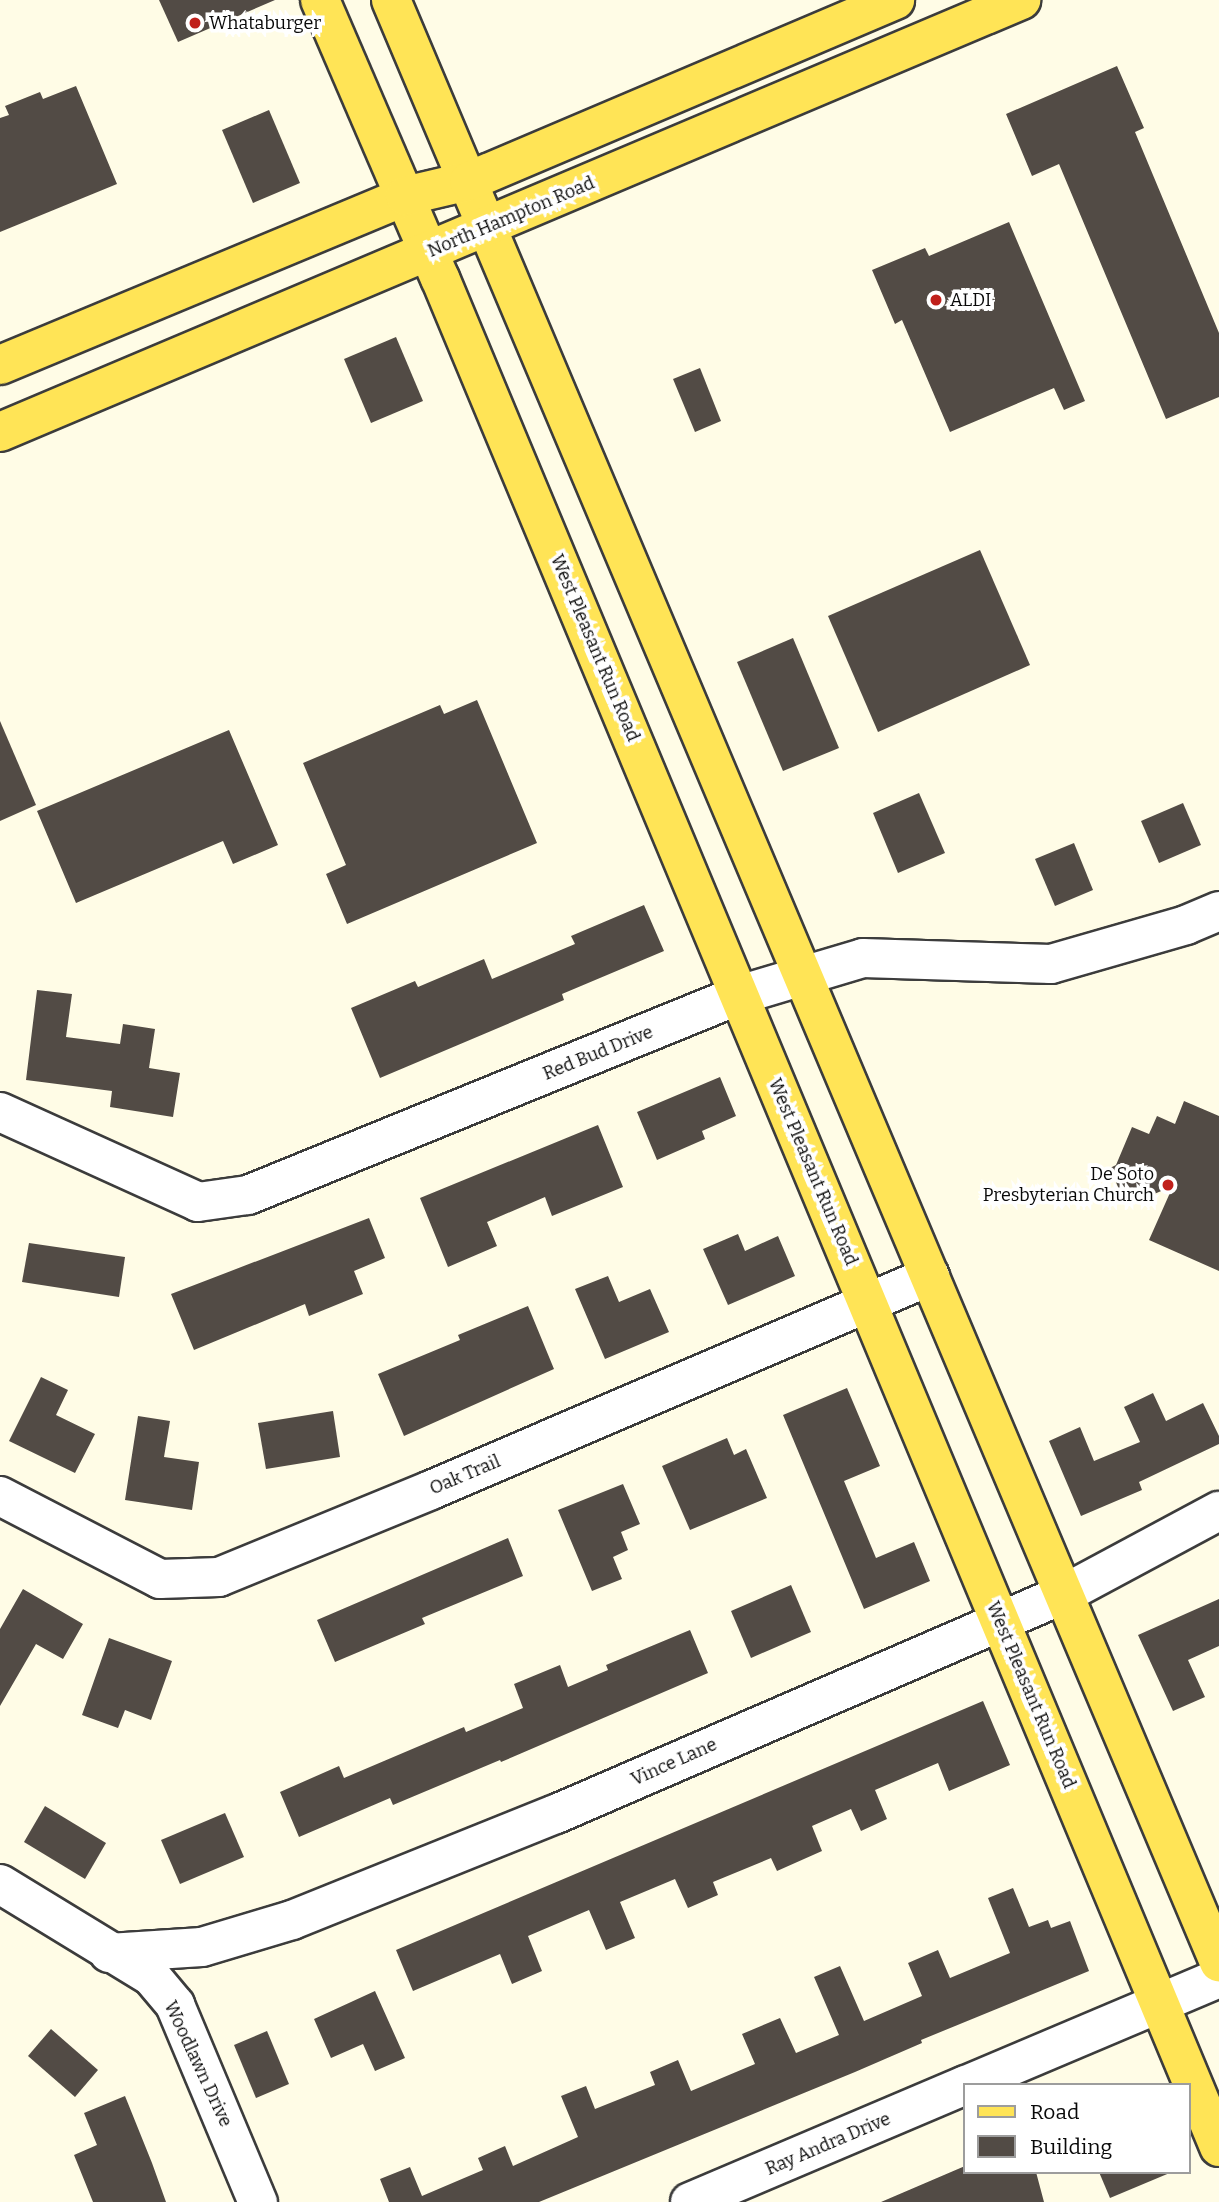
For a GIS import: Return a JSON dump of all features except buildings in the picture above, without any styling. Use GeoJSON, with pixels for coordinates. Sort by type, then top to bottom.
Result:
{"type":"FeatureCollection","features":[{"type":"Feature","properties":{"kind":"main road","name":"West Pleasant Run Road"},"geometry":{"type":"LineString","coordinates":[[320,0],[429,251],[1219,2147]]}},
{"type":"Feature","properties":{"kind":"main road"},"geometry":{"type":"LineString","coordinates":[[391,0],[1219,1962]]}},
{"type":"Feature","properties":{"kind":"main road"},"geometry":{"type":"LineString","coordinates":[[0,365],[405,196],[469,180],[895,0]]}},
{"type":"Feature","properties":{"kind":"main road","name":"North Hampton Road"},"geometry":{"type":"LineString","coordinates":[[0,432],[1021,0]]}},
{"type":"Feature","properties":{"kind":"main road"},"geometry":{"type":"LineString","coordinates":[[802,40],[821,85]]}},
{"type":"Feature","properties":{"kind":"street","name":"Red Bud Drive"},"geometry":{"type":"LineString","coordinates":[[0,1112],[198,1202],[248,1195],[739,995],[863,958],[1051,964],[1186,925],[1219,911]]}},
{"type":"Feature","properties":{"kind":"street","name":"Oak Trail"},"geometry":{"type":"LineString","coordinates":[[0,1496],[160,1579],[219,1577],[431,1490],[930,1276]]}},
{"type":"Feature","properties":{"kind":"street","name":"Vince Lane"},"geometry":{"type":"LineString","coordinates":[[110,1953],[202,1947],[292,1920],[556,1814],[1064,1594],[1219,1511]]}},
{"type":"Feature","properties":{"kind":"street","name":"Woodlawn Drive"},"geometry":{"type":"LineString","coordinates":[[0,1884],[151,1976],[175,2005],[258,2202]]}},
{"type":"Feature","properties":{"kind":"street","name":"Ray Andra Drive"},"geometry":{"type":"LineString","coordinates":[[971,2083],[1219,1978]]}},
{"type":"Feature","properties":{"kind":"street","name":"Ray Andra Drive"},"geometry":{"type":"LineString","coordinates":[[690,2202],[964,2086]]}},
{"type":"Feature","properties":{"kind":"place","name":"Whataburger"},"geometry":{"type":"Point","coordinates":[195,23]}},
{"type":"Feature","properties":{"kind":"place","name":"ALDI"},"geometry":{"type":"Point","coordinates":[936,300]}},
{"type":"Feature","properties":{"kind":"place","name":"De Soto Presbyterian Church"},"geometry":{"type":"Point","coordinates":[1168,1185]}}]}
